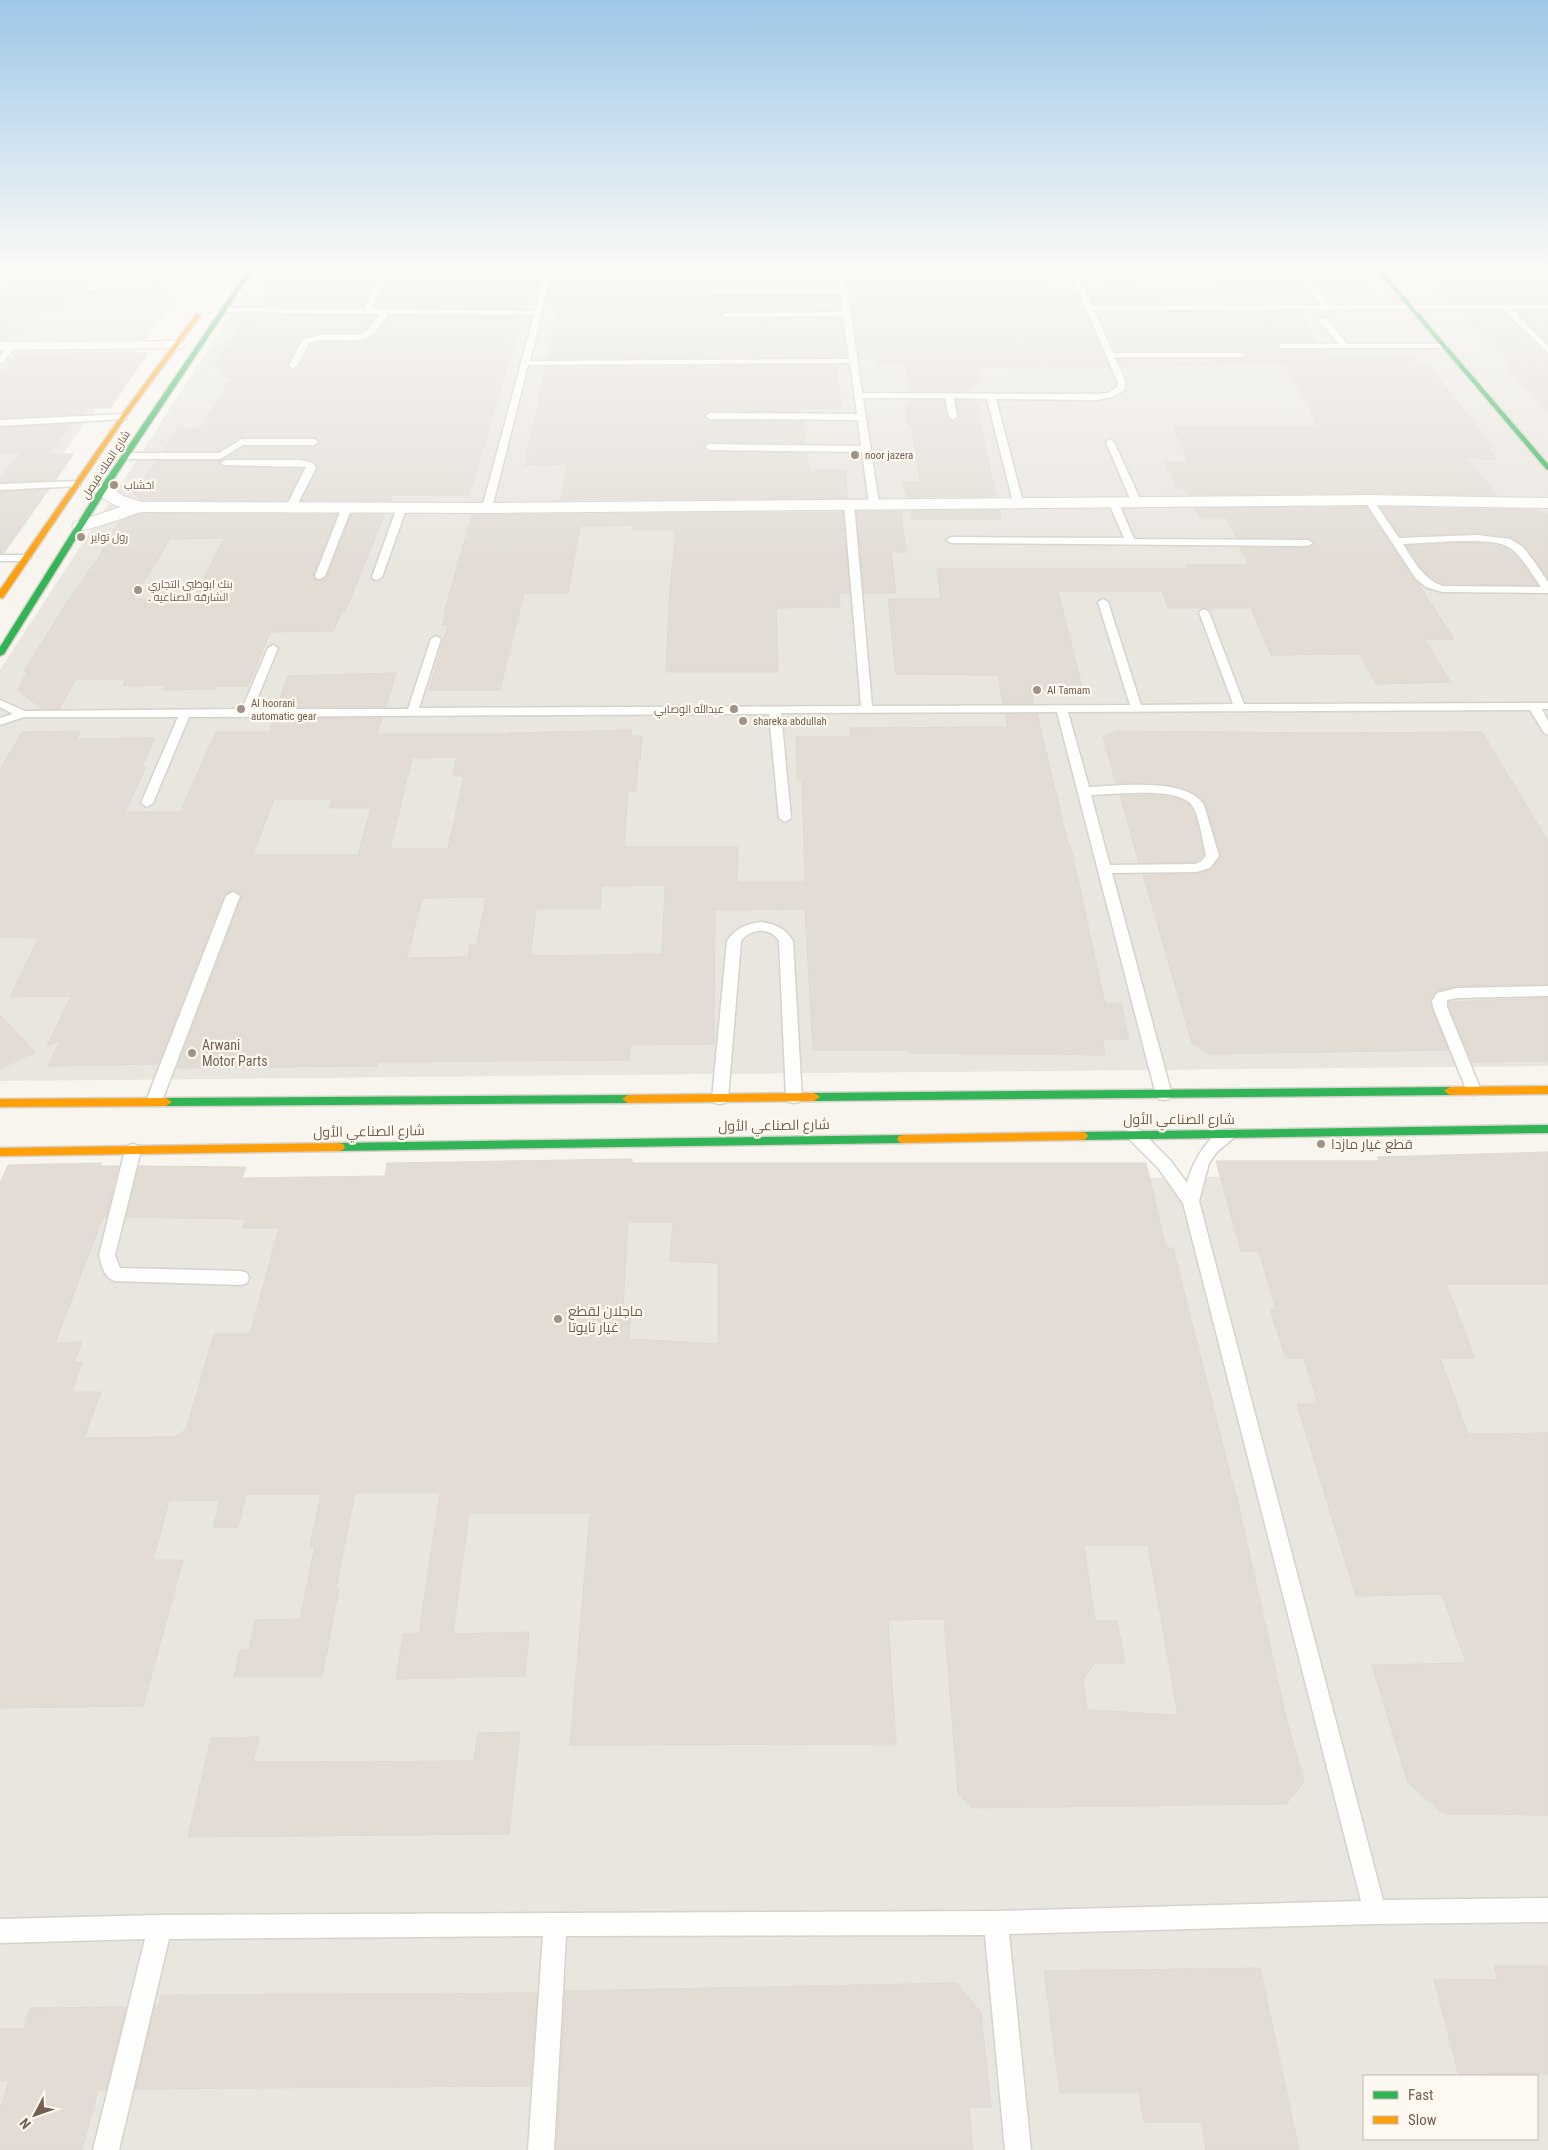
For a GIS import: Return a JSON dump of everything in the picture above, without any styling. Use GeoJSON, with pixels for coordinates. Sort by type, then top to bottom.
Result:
{"type":"FeatureCollection","features":[{"type":"Feature","properties":{"kind":"main road","name":"شارع الملك فيصل"},"geometry":{"type":"LineString","coordinates":[[0,595],[122,417],[160,367]]}},
{"type":"Feature","properties":{"kind":"main road","name":"شارع الملك فيصل"},"geometry":{"type":"LineString","coordinates":[[0,654],[104,489],[186,367]]}},
{"type":"Feature","properties":{"kind":"main road"},"geometry":{"type":"LineString","coordinates":[[1463,367],[1548,468]]}},
{"type":"Feature","properties":{"kind":"main road","name":"شارع الصناعي الأول"},"geometry":{"type":"LineString","coordinates":[[0,1103],[720,1099],[1548,1090]]}},
{"type":"Feature","properties":{"kind":"main road","name":"شارع الصناعي الأول"},"geometry":{"type":"LineString","coordinates":[[0,1152],[1548,1129]]}},
{"type":"Feature","properties":{"kind":"street"},"geometry":{"type":"LineString","coordinates":[[104,489],[117,500],[141,507]]}},
{"type":"Feature","properties":{"kind":"street"},"geometry":{"type":"LineString","coordinates":[[81,526],[110,515],[141,507],[487,508],[1369,500],[1548,503]]}},
{"type":"Feature","properties":{"kind":"lane"},"geometry":{"type":"LineString","coordinates":[[487,508],[524,367]]}},
{"type":"Feature","properties":{"kind":"lane"},"geometry":{"type":"LineString","coordinates":[[854,367],[874,504]]}},
{"type":"Feature","properties":{"kind":"lane"},"geometry":{"type":"LineString","coordinates":[[858,395],[1096,397],[1109,395],[1121,388],[1122,383],[1115,367]]}},
{"type":"Feature","properties":{"kind":"lane"},"geometry":{"type":"LineString","coordinates":[[949,396],[953,417]]}},
{"type":"Feature","properties":{"kind":"lane"},"geometry":{"type":"LineString","coordinates":[[991,396],[1018,502]]}},
{"type":"Feature","properties":{"kind":"lane"},"geometry":{"type":"LineString","coordinates":[[710,416],[861,417]]}},
{"type":"Feature","properties":{"kind":"lane"},"geometry":{"type":"LineString","coordinates":[[0,423],[122,417]]}},
{"type":"Feature","properties":{"kind":"lane"},"geometry":{"type":"LineString","coordinates":[[126,456],[220,456],[226,454],[236,444],[242,442],[314,442]]}},
{"type":"Feature","properties":{"kind":"lane"},"geometry":{"type":"LineString","coordinates":[[1110,442],[1136,501]]}},
{"type":"Feature","properties":{"kind":"lane"},"geometry":{"type":"LineString","coordinates":[[709,447],[866,448]]}},
{"type":"Feature","properties":{"kind":"lane"},"geometry":{"type":"LineString","coordinates":[[226,462],[304,463],[310,465],[311,468],[291,507]]}},
{"type":"Feature","properties":{"kind":"lane"},"geometry":{"type":"LineString","coordinates":[[0,487],[77,484]]}},
{"type":"Feature","properties":{"kind":"lane"},"geometry":{"type":"LineString","coordinates":[[1369,500],[1422,580],[1436,587],[1455,590],[1548,590]]}},
{"type":"Feature","properties":{"kind":"lane"},"geometry":{"type":"LineString","coordinates":[[1113,501],[1130,542]]}},
{"type":"Feature","properties":{"kind":"lane"},"geometry":{"type":"LineString","coordinates":[[849,504],[867,710]]}},
{"type":"Feature","properties":{"kind":"lane"},"geometry":{"type":"LineString","coordinates":[[320,576],[347,507]]}},
{"type":"Feature","properties":{"kind":"lane"},"geometry":{"type":"LineString","coordinates":[[377,577],[402,507]]}},
{"type":"Feature","properties":{"kind":"lane"},"geometry":{"type":"LineString","coordinates":[[1396,540],[1488,539],[1507,541],[1516,546],[1548,590]]}},
{"type":"Feature","properties":{"kind":"lane"},"geometry":{"type":"LineString","coordinates":[[951,540],[1308,543]]}},
{"type":"Feature","properties":{"kind":"lane"},"geometry":{"type":"LineString","coordinates":[[0,558],[26,558]]}},
{"type":"Feature","properties":{"kind":"lane"},"geometry":{"type":"LineString","coordinates":[[1103,602],[1137,709]]}},
{"type":"Feature","properties":{"kind":"lane"},"geometry":{"type":"LineString","coordinates":[[1204,612],[1240,708]]}},
{"type":"Feature","properties":{"kind":"lane"},"geometry":{"type":"LineString","coordinates":[[412,712],[436,638]]}},
{"type":"Feature","properties":{"kind":"lane"},"geometry":{"type":"LineString","coordinates":[[246,713],[273,648]]}},
{"type":"Feature","properties":{"kind":"lane"},"geometry":{"type":"LineString","coordinates":[[0,704],[23,714]]}},
{"type":"Feature","properties":{"kind":"lane"},"geometry":{"type":"LineString","coordinates":[[1534,706],[1548,731]]}},
{"type":"Feature","properties":{"kind":"lane"},"geometry":{"type":"LineString","coordinates":[[0,722],[23,714],[1548,706]]}},
{"type":"Feature","properties":{"kind":"lane"},"geometry":{"type":"LineString","coordinates":[[1062,710],[1164,1095]]}},
{"type":"Feature","properties":{"kind":"lane"},"geometry":{"type":"LineString","coordinates":[[775,711],[785,818]]}},
{"type":"Feature","properties":{"kind":"lane"},"geometry":{"type":"LineString","coordinates":[[147,803],[185,713]]}},
{"type":"Feature","properties":{"kind":"lane"},"geometry":{"type":"LineString","coordinates":[[1084,792],[1169,790],[1185,794],[1196,802],[1213,856],[1205,865],[1197,868],[1104,869]]}},
{"type":"Feature","properties":{"kind":"lane"},"geometry":{"type":"LineString","coordinates":[[154,1101],[233,896]]}},
{"type":"Feature","properties":{"kind":"lane"},"geometry":{"type":"LineString","coordinates":[[720,1099],[734,941],[740,932],[760,926],[780,933],[786,942],[794,1098]]}},
{"type":"Feature","properties":{"kind":"lane"},"geometry":{"type":"LineString","coordinates":[[1473,1090],[1440,1007],[1439,1001],[1442,996],[1457,993],[1548,991]]}},
{"type":"Feature","properties":{"kind":"lane"},"geometry":{"type":"LineString","coordinates":[[1134,1134],[1164,1164],[1191,1201],[1375,1912]]}},
{"type":"Feature","properties":{"kind":"lane"},"geometry":{"type":"LineString","coordinates":[[1191,1201],[1197,1170],[1205,1154],[1230,1134]]}},
{"type":"Feature","properties":{"kind":"lane"},"geometry":{"type":"LineString","coordinates":[[133,1150],[107,1255],[111,1269],[115,1274],[241,1278]]}},
{"type":"Feature","properties":{"kind":"lane"},"geometry":{"type":"LineString","coordinates":[[0,1931],[160,1927],[996,1923],[1375,1912],[1548,1910]]}},
{"type":"Feature","properties":{"kind":"lane"},"geometry":{"type":"LineString","coordinates":[[996,1923],[1018,2150]]}},
{"type":"Feature","properties":{"kind":"lane"},"geometry":{"type":"LineString","coordinates":[[541,2150],[554,1924]]}},
{"type":"Feature","properties":{"kind":"lane"},"geometry":{"type":"LineString","coordinates":[[106,2150],[160,1927]]}},
{"type":"Feature","properties":{"kind":"path"},"geometry":{"type":"LineString","coordinates":[[1506,367],[1548,414]]}},
{"type":"Feature","properties":{"kind":"shaded area"},"geometry":{"type":"Polygon","coordinates":[[[0,367],[125,367],[0,540],[0,367]]]}},
{"type":"Feature","properties":{"kind":"shaded area"},"geometry":{"type":"Polygon","coordinates":[[[197,367],[1548,367],[1548,1066],[0,1081],[0,670],[197,367]]]}},
{"type":"Feature","properties":{"kind":"shaded area"},"geometry":{"type":"Polygon","coordinates":[[[1548,1172],[1548,2150],[0,2150],[0,1195],[1548,1172]]]}},
{"type":"Feature","properties":{"kind":"building"},"geometry":{"type":"Polygon","coordinates":[[[6,367],[138,367],[110,408],[84,408],[79,414],[0,418],[0,374],[6,367]]]}},
{"type":"Feature","properties":{"kind":"building"},"geometry":{"type":"Polygon","coordinates":[[[289,367],[292,370],[298,367],[507,367],[469,495],[392,495],[390,501],[301,501],[318,467],[313,461],[300,458],[226,458],[219,463],[223,467],[303,469],[287,501],[142,500],[133,493],[157,461],[220,461],[244,447],[314,447],[319,444],[319,440],[314,437],[242,437],[218,451],[164,451],[179,429],[200,429],[232,377],[218,378],[223,368],[214,368],[289,367]]]}},
{"type":"Feature","properties":{"kind":"building"},"geometry":{"type":"Polygon","coordinates":[[[546,367],[836,367],[841,408],[800,409],[800,412],[710,411],[704,416],[710,421],[802,422],[805,443],[709,442],[703,447],[709,452],[806,453],[809,470],[846,470],[847,498],[561,500],[567,464],[525,465],[546,367]]]}},
{"type":"Feature","properties":{"kind":"building"},"geometry":{"type":"Polygon","coordinates":[[[906,367],[1022,367],[979,368],[979,386],[969,386],[971,392],[909,391],[906,367]]]}},
{"type":"Feature","properties":{"kind":"building"},"geometry":{"type":"Polygon","coordinates":[[[1287,367],[1431,367],[1492,446],[1487,446],[1496,459],[1465,458],[1497,495],[1369,493],[1187,495],[1183,488],[1178,488],[1165,462],[1189,462],[1173,427],[1318,427],[1287,367]]]}},
{"type":"Feature","properties":{"kind":"building"},"geometry":{"type":"Polygon","coordinates":[[[1508,367],[1548,367],[1548,412],[1508,367]]]}},
{"type":"Feature","properties":{"kind":"building"},"geometry":{"type":"Polygon","coordinates":[[[910,400],[943,400],[947,417],[953,422],[959,417],[956,400],[975,401],[979,410],[979,419],[996,496],[907,497],[903,482],[920,482],[912,428],[909,428],[905,407],[911,404],[910,400]]]}},
{"type":"Feature","properties":{"kind":"building"},"geometry":{"type":"Polygon","coordinates":[[[71,424],[48,454],[73,454],[56,480],[0,482],[0,478],[22,452],[0,452],[0,428],[71,424]]]}},
{"type":"Feature","properties":{"kind":"building"},"geometry":{"type":"Polygon","coordinates":[[[49,489],[4,553],[0,553],[0,492],[49,489]]]}},
{"type":"Feature","properties":{"kind":"building"},"geometry":{"type":"Polygon","coordinates":[[[1366,507],[1414,580],[1421,585],[1419,585],[1454,639],[1425,640],[1451,682],[1377,684],[1359,654],[1271,655],[1251,608],[1168,608],[1162,591],[1058,591],[1083,690],[1031,689],[1034,704],[1003,704],[998,675],[896,674],[888,599],[941,599],[937,569],[1189,569],[1187,565],[1249,565],[1240,547],[1308,548],[1315,542],[1308,538],[1236,538],[1226,517],[1199,517],[1194,508],[1366,507]]]}},
{"type":"Feature","properties":{"kind":"building"},"geometry":{"type":"Polygon","coordinates":[[[1380,507],[1533,510],[1548,514],[1548,579],[1524,546],[1511,537],[1477,533],[1400,536],[1380,507]]]}},
{"type":"Feature","properties":{"kind":"building"},"geometry":{"type":"Polygon","coordinates":[[[999,510],[1001,519],[913,519],[911,511],[999,510]]]}},
{"type":"Feature","properties":{"kind":"building"},"geometry":{"type":"Polygon","coordinates":[[[901,511],[906,552],[891,552],[896,593],[864,593],[857,512],[901,511]]]}},
{"type":"Feature","properties":{"kind":"building"},"geometry":{"type":"Polygon","coordinates":[[[843,512],[850,593],[839,593],[840,607],[776,608],[778,672],[666,672],[670,589],[676,530],[632,530],[633,525],[580,526],[568,593],[524,593],[500,690],[429,690],[448,625],[443,625],[446,613],[444,613],[472,515],[843,512]]]}},
{"type":"Feature","properties":{"kind":"building"},"geometry":{"type":"Polygon","coordinates":[[[141,514],[337,514],[313,575],[314,579],[320,581],[327,577],[351,514],[384,515],[345,612],[341,612],[334,631],[270,632],[248,686],[164,690],[166,685],[123,686],[126,679],[76,679],[59,709],[43,709],[17,690],[28,671],[24,671],[68,601],[103,551],[101,551],[120,521],[141,514]],[[224,538],[170,539],[133,599],[194,599],[224,538]]]}},
{"type":"Feature","properties":{"kind":"building"},"geometry":{"type":"Polygon","coordinates":[[[1458,543],[1490,544],[1508,549],[1522,562],[1537,585],[1443,584],[1426,573],[1406,546],[1458,543]]]}},
{"type":"Feature","properties":{"kind":"building"},"geometry":{"type":"Polygon","coordinates":[[[396,673],[386,707],[277,707],[288,676],[396,673]]]}},
{"type":"Feature","properties":{"kind":"building"},"geometry":{"type":"Polygon","coordinates":[[[1005,714],[1037,714],[1068,844],[1070,844],[1105,1003],[1121,1003],[1129,1039],[1102,1039],[1105,1055],[908,1053],[908,1050],[813,1050],[805,909],[715,910],[714,1044],[630,1045],[629,1060],[378,1062],[377,1066],[177,1068],[242,897],[234,890],[224,895],[158,1064],[48,1066],[60,1040],[47,1046],[71,996],[10,997],[39,938],[0,937],[0,769],[22,732],[80,731],[76,739],[155,738],[142,767],[146,767],[125,812],[180,812],[216,732],[269,732],[274,718],[382,718],[377,734],[508,734],[632,730],[631,736],[642,736],[636,791],[628,791],[624,847],[738,847],[737,882],[805,882],[802,780],[797,780],[796,737],[851,737],[850,728],[1008,727],[1005,714]],[[456,757],[412,758],[390,849],[448,849],[464,776],[453,776],[456,757]],[[274,799],[253,855],[358,855],[371,808],[329,808],[332,799],[274,799]],[[665,885],[602,886],[600,909],[536,909],[530,956],[662,954],[665,885]],[[486,897],[422,898],[407,958],[468,957],[470,945],[477,945],[486,897]]]}},
{"type":"Feature","properties":{"kind":"building"},"geometry":{"type":"Polygon","coordinates":[[[1118,731],[1482,732],[1548,841],[1548,984],[1457,986],[1437,991],[1430,1000],[1431,1007],[1448,1050],[1209,1054],[1192,1043],[1143,875],[1198,874],[1212,869],[1221,855],[1206,804],[1196,794],[1168,785],[1116,784],[1103,737],[1118,731]]]}},
{"type":"Feature","properties":{"kind":"building"},"geometry":{"type":"Polygon","coordinates":[[[1120,795],[1163,796],[1182,800],[1189,804],[1196,821],[1204,855],[1195,862],[1139,863],[1120,795]]]}},
{"type":"Feature","properties":{"kind":"building"},"geometry":{"type":"Polygon","coordinates":[[[1548,998],[1548,1061],[1472,1062],[1449,1007],[1449,1002],[1548,998]]]}},
{"type":"Feature","properties":{"kind":"building"},"geometry":{"type":"Polygon","coordinates":[[[0,1015],[35,1052],[0,1069],[0,1015]]]}},
{"type":"Feature","properties":{"kind":"building"},"geometry":{"type":"Polygon","coordinates":[[[1548,1152],[1548,1284],[1446,1284],[1475,1358],[1440,1358],[1468,1434],[1548,1433],[1548,1815],[1444,1814],[1408,1783],[1372,1665],[1466,1663],[1442,1594],[1356,1596],[1297,1404],[1318,1404],[1304,1358],[1286,1358],[1270,1310],[1276,1310],[1259,1251],[1241,1251],[1216,1161],[1379,1161],[1377,1157],[1548,1152]]]}},
{"type":"Feature","properties":{"kind":"building"},"geometry":{"type":"Polygon","coordinates":[[[632,1159],[632,1163],[1146,1163],[1166,1248],[1173,1248],[1233,1481],[1286,1717],[1304,1782],[1286,1804],[972,1808],[958,1794],[944,1619],[888,1620],[896,1744],[570,1745],[590,1513],[469,1513],[453,1634],[529,1632],[525,1676],[396,1679],[403,1634],[419,1634],[440,1493],[355,1493],[336,1589],[339,1589],[322,1677],[234,1677],[240,1650],[249,1650],[255,1620],[300,1619],[315,1547],[310,1547],[321,1494],[246,1494],[238,1527],[213,1528],[220,1500],[169,1501],[153,1560],[183,1560],[143,1706],[0,1708],[0,1183],[8,1165],[101,1163],[100,1166],[119,1166],[106,1217],[103,1217],[55,1343],[82,1342],[74,1362],[82,1362],[72,1392],[101,1392],[84,1438],[174,1437],[186,1430],[214,1334],[250,1334],[279,1228],[243,1228],[245,1219],[126,1217],[139,1166],[246,1167],[242,1178],[385,1176],[387,1163],[632,1159]],[[628,1222],[623,1307],[631,1307],[629,1339],[718,1344],[718,1263],[670,1261],[673,1222],[628,1222]],[[1084,1545],[1095,1621],[1117,1621],[1125,1663],[1095,1663],[1083,1679],[1087,1710],[1178,1715],[1148,1545],[1084,1545]]]}},
{"type":"Feature","properties":{"kind":"building"},"geometry":{"type":"Polygon","coordinates":[[[520,1732],[509,1834],[188,1837],[211,1738],[259,1737],[253,1762],[474,1761],[478,1733],[520,1732]]]}},
{"type":"Feature","properties":{"kind":"building"},"geometry":{"type":"Polygon","coordinates":[[[1494,1966],[1548,1966],[1548,2074],[1459,2075],[1434,1979],[1498,1980],[1494,1966]]]}},
{"type":"Feature","properties":{"kind":"building"},"geometry":{"type":"Polygon","coordinates":[[[1260,1968],[1299,2150],[1206,2150],[1201,2122],[1144,2122],[1139,2093],[1060,2093],[1044,1971],[1260,1968]]]}},
{"type":"Feature","properties":{"kind":"building"},"geometry":{"type":"Polygon","coordinates":[[[956,1983],[981,2012],[991,2107],[969,2107],[973,2150],[556,2150],[565,1991],[956,1983]]]}},
{"type":"Feature","properties":{"kind":"building"},"geometry":{"type":"Polygon","coordinates":[[[537,1993],[531,2086],[135,2089],[155,2006],[159,2006],[161,1995],[537,1993]]]}},
{"type":"Feature","properties":{"kind":"building"},"geometry":{"type":"Polygon","coordinates":[[[126,2007],[106,2090],[98,2090],[82,2150],[0,2150],[0,2110],[9,2081],[0,2081],[0,2029],[24,2029],[30,2008],[126,2007]]]}},
{"type":"Feature","properties":{"kind":"traffic: fast"},"geometry":{"type":"LineString","coordinates":[[0,654],[103,489],[185,367]]}},
{"type":"Feature","properties":{"kind":"traffic: fast"},"geometry":{"type":"LineString","coordinates":[[1462,367],[1548,468]]}},
{"type":"Feature","properties":{"kind":"traffic: fast"},"geometry":{"type":"LineString","coordinates":[[814,1097],[1450,1091]]}},
{"type":"Feature","properties":{"kind":"traffic: fast"},"geometry":{"type":"LineString","coordinates":[[166,1102],[628,1099]]}},
{"type":"Feature","properties":{"kind":"traffic: fast"},"geometry":{"type":"LineString","coordinates":[[1082,1136],[1548,1129]]}},
{"type":"Feature","properties":{"kind":"traffic: fast"},"geometry":{"type":"LineString","coordinates":[[339,1147],[903,1139]]}},
{"type":"Feature","properties":{"kind":"traffic: slow"},"geometry":{"type":"LineString","coordinates":[[0,596],[123,417],[160,367]]}},
{"type":"Feature","properties":{"kind":"traffic: slow"},"geometry":{"type":"LineString","coordinates":[[1450,1091],[1548,1090]]}},
{"type":"Feature","properties":{"kind":"traffic: slow"},"geometry":{"type":"LineString","coordinates":[[628,1099],[814,1097]]}},
{"type":"Feature","properties":{"kind":"traffic: slow"},"geometry":{"type":"LineString","coordinates":[[0,1103],[166,1102]]}},
{"type":"Feature","properties":{"kind":"traffic: slow"},"geometry":{"type":"LineString","coordinates":[[903,1139],[1082,1136]]}},
{"type":"Feature","properties":{"kind":"traffic: slow"},"geometry":{"type":"LineString","coordinates":[[0,1152],[339,1147]]}},
{"type":"Feature","properties":{"kind":"place","name":"noor jazera"},"geometry":{"type":"Point","coordinates":[855,455]}},
{"type":"Feature","properties":{"kind":"place","name":"اخشاب"},"geometry":{"type":"Point","coordinates":[114,485]}},
{"type":"Feature","properties":{"kind":"place","name":"رول تواير"},"geometry":{"type":"Point","coordinates":[81,537]}},
{"type":"Feature","properties":{"kind":"place","name":"بنك ابوظبي التجاري . الشارقه الصناعيه"},"geometry":{"type":"Point","coordinates":[138,590]}},
{"type":"Feature","properties":{"kind":"place","name":"Al Tamam"},"geometry":{"type":"Point","coordinates":[1037,690]}},
{"type":"Feature","properties":{"kind":"place","name":"Al hoorani automatic gear"},"geometry":{"type":"Point","coordinates":[241,709]}},
{"type":"Feature","properties":{"kind":"place","name":"عبدالله الوصابي"},"geometry":{"type":"Point","coordinates":[734,709]}},
{"type":"Feature","properties":{"kind":"place","name":"shareka abdullah"},"geometry":{"type":"Point","coordinates":[743,721]}},
{"type":"Feature","properties":{"kind":"place","name":"Arwani Motor Parts"},"geometry":{"type":"Point","coordinates":[192,1053]}},
{"type":"Feature","properties":{"kind":"place","name":"قطع غيار مازدا"},"geometry":{"type":"Point","coordinates":[1321,1144]}},
{"type":"Feature","properties":{"kind":"place","name":"ماجلان لقطع غيار تايوتا"},"geometry":{"type":"Point","coordinates":[558,1319]}}]}
